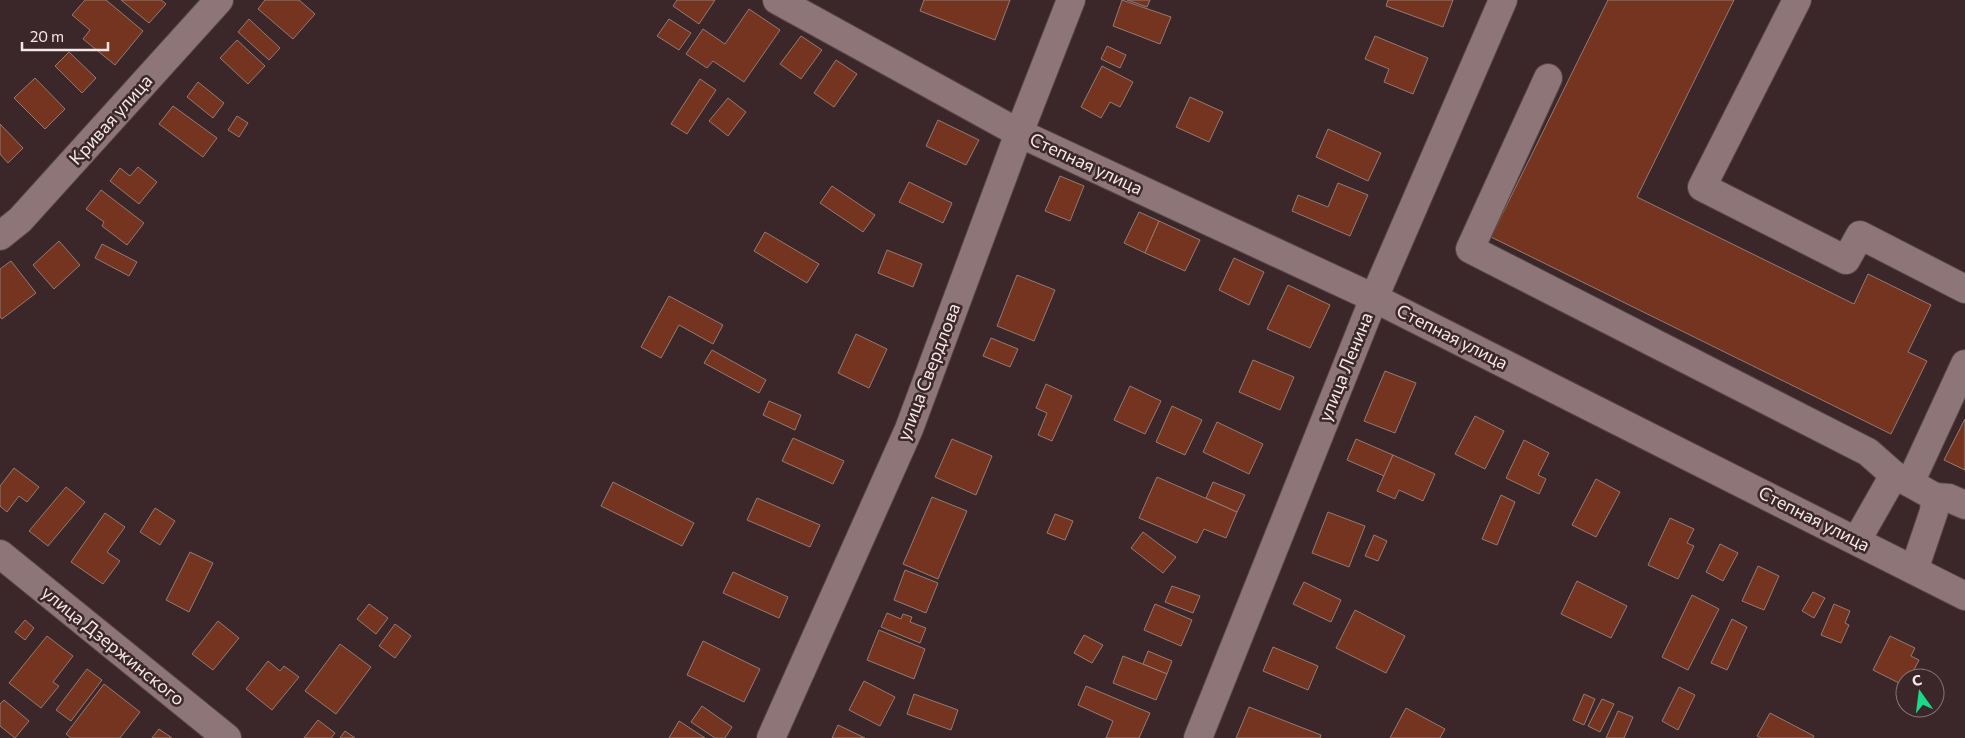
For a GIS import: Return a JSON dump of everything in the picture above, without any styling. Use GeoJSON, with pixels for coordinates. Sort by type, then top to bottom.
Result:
{"type":"FeatureCollection","features":[{"type":"Feature","properties":{"kind":"street","name":"Кривая улица"},"geometry":{"type":"LineString","coordinates":[[0,236],[20,220],[219,0]]}},
{"type":"Feature","properties":{"kind":"street","name":"Степная улица"},"geometry":{"type":"LineString","coordinates":[[777,0],[1019,133],[1374,298],[1965,596]]}},
{"type":"Feature","properties":{"kind":"street","name":"улица Свердлова"},"geometry":{"type":"LineString","coordinates":[[771,738],[909,429],[1019,133],[1071,0]]}},
{"type":"Feature","properties":{"kind":"street","name":"улица Ленина"},"geometry":{"type":"LineString","coordinates":[[1198,738],[1374,298],[1503,0]]}},
{"type":"Feature","properties":{"kind":"street"},"geometry":{"type":"LineString","coordinates":[[1797,0],[1702,187],[1846,260],[1860,236],[1965,289]]}},
{"type":"Feature","properties":{"kind":"street"},"geometry":{"type":"LineString","coordinates":[[1548,78],[1470,249],[1868,452],[1902,479],[1935,497],[1949,498],[1965,505]]}},
{"type":"Feature","properties":{"kind":"street"},"geometry":{"type":"LineString","coordinates":[[1857,540],[1902,479],[1965,364]]}},
{"type":"Feature","properties":{"kind":"street"},"geometry":{"type":"LineString","coordinates":[[1914,570],[1934,511],[1935,497]]}},
{"type":"Feature","properties":{"kind":"street","name":"улица Дзержинского"},"geometry":{"type":"LineString","coordinates":[[0,554],[227,738]]}},
{"type":"Feature","properties":{"kind":"building"},"geometry":{"type":"Polygon","coordinates":[[[85,0],[106,0],[143,31],[115,65],[83,39],[90,30],[72,15],[85,0]]]}},
{"type":"Feature","properties":{"kind":"building"},"geometry":{"type":"Polygon","coordinates":[[[121,0],[161,0],[166,4],[149,23],[121,0]]]}},
{"type":"Feature","properties":{"kind":"building"},"geometry":{"type":"Polygon","coordinates":[[[265,0],[299,0],[315,14],[293,39],[258,9],[265,0]]]}},
{"type":"Feature","properties":{"kind":"building"},"geometry":{"type":"Polygon","coordinates":[[[677,0],[715,0],[699,24],[673,6],[677,0]]]}},
{"type":"Feature","properties":{"kind":"building"},"geometry":{"type":"Polygon","coordinates":[[[924,0],[1010,0],[995,40],[920,11],[924,0]]]}},
{"type":"Feature","properties":{"kind":"building"},"geometry":{"type":"Polygon","coordinates":[[[1122,0],[1171,17],[1160,44],[1113,26],[1122,0]]]}},
{"type":"Feature","properties":{"kind":"building"},"geometry":{"type":"Polygon","coordinates":[[[1127,0],[1150,0],[1147,7],[1127,0]]]}},
{"type":"Feature","properties":{"kind":"building"},"geometry":{"type":"Polygon","coordinates":[[[1388,0],[1453,0],[1443,27],[1386,6],[1388,0]]]}},
{"type":"Feature","properties":{"kind":"building"},"geometry":{"type":"Polygon","coordinates":[[[1608,0],[1734,0],[1637,197],[1854,304],[1868,274],[1931,305],[1908,352],[1927,361],[1891,434],[1491,237],[1608,0]]]}},
{"type":"Feature","properties":{"kind":"building"},"geometry":{"type":"Polygon","coordinates":[[[749,9],[780,30],[744,82],[713,61],[707,68],[686,54],[703,29],[725,44],[749,9]]]}},
{"type":"Feature","properties":{"kind":"building"},"geometry":{"type":"Polygon","coordinates":[[[249,19],[280,48],[269,60],[238,32],[249,19]]]}},
{"type":"Feature","properties":{"kind":"building"},"geometry":{"type":"Polygon","coordinates":[[[669,19],[691,33],[679,50],[657,36],[669,19]]]}},
{"type":"Feature","properties":{"kind":"building"},"geometry":{"type":"Polygon","coordinates":[[[801,36],[822,50],[801,79],[780,64],[801,36]]]}},
{"type":"Feature","properties":{"kind":"building"},"geometry":{"type":"Polygon","coordinates":[[[1375,36],[1428,58],[1413,94],[1384,82],[1389,69],[1365,59],[1375,36]]]}},
{"type":"Feature","properties":{"kind":"building"},"geometry":{"type":"Polygon","coordinates":[[[237,40],[265,66],[248,84],[220,58],[237,40]]]}},
{"type":"Feature","properties":{"kind":"building"},"geometry":{"type":"Polygon","coordinates":[[[1107,46],[1126,55],[1120,68],[1101,59],[1107,46]]]}},
{"type":"Feature","properties":{"kind":"building"},"geometry":{"type":"Polygon","coordinates":[[[69,52],[96,78],[82,93],[55,66],[69,52]]]}},
{"type":"Feature","properties":{"kind":"building"},"geometry":{"type":"Polygon","coordinates":[[[836,60],[857,74],[834,107],[814,93],[836,60]]]}},
{"type":"Feature","properties":{"kind":"building"},"geometry":{"type":"Polygon","coordinates":[[[1102,66],[1133,82],[1120,107],[1110,102],[1101,118],[1081,107],[1102,66]]]}},
{"type":"Feature","properties":{"kind":"building"},"geometry":{"type":"Polygon","coordinates":[[[35,78],[65,109],[45,129],[14,98],[35,78]]]}},
{"type":"Feature","properties":{"kind":"building"},"geometry":{"type":"Polygon","coordinates":[[[700,79],[716,90],[687,134],[671,124],[700,79]]]}},
{"type":"Feature","properties":{"kind":"building"},"geometry":{"type":"Polygon","coordinates":[[[198,82],[224,103],[213,118],[187,97],[198,82]]]}},
{"type":"Feature","properties":{"kind":"building"},"geometry":{"type":"Polygon","coordinates":[[[1190,97],[1223,112],[1209,142],[1176,127],[1190,97]]]}},
{"type":"Feature","properties":{"kind":"building"},"geometry":{"type":"Polygon","coordinates":[[[728,98],[746,112],[728,136],[709,121],[728,98]]]}},
{"type":"Feature","properties":{"kind":"building"},"geometry":{"type":"Polygon","coordinates":[[[173,106],[217,138],[203,157],[159,124],[173,106]]]}},
{"type":"Feature","properties":{"kind":"building"},"geometry":{"type":"Polygon","coordinates":[[[237,116],[248,123],[239,137],[228,130],[237,116]]]}},
{"type":"Feature","properties":{"kind":"building"},"geometry":{"type":"Polygon","coordinates":[[[938,120],[979,140],[966,165],[926,146],[938,120]]]}},
{"type":"Feature","properties":{"kind":"building"},"geometry":{"type":"Polygon","coordinates":[[[0,124],[23,148],[8,163],[0,154],[0,124]]]}},
{"type":"Feature","properties":{"kind":"building"},"geometry":{"type":"Polygon","coordinates":[[[1328,129],[1381,153],[1368,181],[1316,157],[1328,129]]]}},
{"type":"Feature","properties":{"kind":"building"},"geometry":{"type":"Polygon","coordinates":[[[138,167],[157,182],[139,204],[110,181],[120,168],[130,176],[138,167]]]}},
{"type":"Feature","properties":{"kind":"building"},"geometry":{"type":"Polygon","coordinates":[[[1060,176],[1084,186],[1070,221],[1045,211],[1060,176]]]}},
{"type":"Feature","properties":{"kind":"building"},"geometry":{"type":"Polygon","coordinates":[[[909,182],[952,203],[943,223],[899,202],[909,182]]]}},
{"type":"Feature","properties":{"kind":"building"},"geometry":{"type":"Polygon","coordinates":[[[1338,183],[1368,195],[1350,236],[1292,211],[1298,195],[1328,207],[1338,183]]]}},
{"type":"Feature","properties":{"kind":"building"},"geometry":{"type":"Polygon","coordinates":[[[832,186],[875,215],[863,232],[820,203],[832,186]]]}},
{"type":"Feature","properties":{"kind":"building"},"geometry":{"type":"Polygon","coordinates":[[[101,190],[144,223],[127,245],[102,226],[104,222],[86,209],[101,190]]]}},
{"type":"Feature","properties":{"kind":"building"},"geometry":{"type":"Polygon","coordinates":[[[1139,212],[1159,221],[1145,253],[1124,243],[1139,212]]]}},
{"type":"Feature","properties":{"kind":"building"},"geometry":{"type":"Polygon","coordinates":[[[1159,221],[1200,240],[1185,271],[1145,253],[1159,221]]]}},
{"type":"Feature","properties":{"kind":"building"},"geometry":{"type":"Polygon","coordinates":[[[765,232],[819,264],[807,283],[754,251],[765,232]]]}},
{"type":"Feature","properties":{"kind":"building"},"geometry":{"type":"Polygon","coordinates":[[[59,241],[80,265],[54,289],[33,265],[59,241]]]}},
{"type":"Feature","properties":{"kind":"building"},"geometry":{"type":"Polygon","coordinates":[[[102,244],[137,262],[129,276],[95,258],[102,244]]]}},
{"type":"Feature","properties":{"kind":"building"},"geometry":{"type":"Polygon","coordinates":[[[887,250],[922,264],[913,287],[878,273],[887,250]]]}},
{"type":"Feature","properties":{"kind":"building"},"geometry":{"type":"Polygon","coordinates":[[[1234,258],[1264,272],[1249,305],[1219,290],[1234,258]]]}},
{"type":"Feature","properties":{"kind":"building"},"geometry":{"type":"Polygon","coordinates":[[[11,261],[36,293],[2,319],[0,317],[0,269],[11,261]]]}},
{"type":"Feature","properties":{"kind":"building"},"geometry":{"type":"Polygon","coordinates":[[[1017,275],[1055,290],[1034,341],[997,326],[1017,275]]]}},
{"type":"Feature","properties":{"kind":"building"},"geometry":{"type":"Polygon","coordinates":[[[1288,285],[1330,305],[1310,348],[1267,329],[1288,285]]]}},
{"type":"Feature","properties":{"kind":"building"},"geometry":{"type":"Polygon","coordinates":[[[669,296],[723,325],[713,344],[679,325],[661,358],[641,347],[669,296]]]}},
{"type":"Feature","properties":{"kind":"building"},"geometry":{"type":"Polygon","coordinates":[[[856,334],[887,349],[869,388],[838,373],[856,334]]]}},
{"type":"Feature","properties":{"kind":"building"},"geometry":{"type":"Polygon","coordinates":[[[991,338],[1018,349],[1010,367],[983,356],[991,338]]]}},
{"type":"Feature","properties":{"kind":"building"},"geometry":{"type":"Polygon","coordinates":[[[712,350],[766,380],[759,393],[704,363],[712,350]]]}},
{"type":"Feature","properties":{"kind":"building"},"geometry":{"type":"Polygon","coordinates":[[[1253,360],[1294,377],[1280,410],[1239,392],[1253,360]]]}},
{"type":"Feature","properties":{"kind":"building"},"geometry":{"type":"Polygon","coordinates":[[[1385,371],[1416,383],[1395,433],[1364,421],[1385,371]]]}},
{"type":"Feature","properties":{"kind":"building"},"geometry":{"type":"Polygon","coordinates":[[[1046,384],[1072,396],[1052,441],[1038,435],[1047,413],[1036,408],[1046,384]]]}},
{"type":"Feature","properties":{"kind":"building"},"geometry":{"type":"Polygon","coordinates":[[[1130,386],[1161,401],[1145,434],[1114,420],[1130,386]]]}},
{"type":"Feature","properties":{"kind":"building"},"geometry":{"type":"Polygon","coordinates":[[[769,401],[801,415],[795,430],[763,415],[769,401]]]}},
{"type":"Feature","properties":{"kind":"building"},"geometry":{"type":"Polygon","coordinates":[[[1172,406],[1202,420],[1185,455],[1156,442],[1172,406]]]}},
{"type":"Feature","properties":{"kind":"building"},"geometry":{"type":"Polygon","coordinates":[[[1475,416],[1504,431],[1485,469],[1455,454],[1475,416]]]}},
{"type":"Feature","properties":{"kind":"building"},"geometry":{"type":"Polygon","coordinates":[[[1965,419],[1965,470],[1944,460],[1965,419]]]}},
{"type":"Feature","properties":{"kind":"building"},"geometry":{"type":"Polygon","coordinates":[[[1217,422],[1263,444],[1249,474],[1203,452],[1217,422]]]}},
{"type":"Feature","properties":{"kind":"building"},"geometry":{"type":"Polygon","coordinates":[[[793,438],[844,461],[833,484],[782,461],[793,438]]]}},
{"type":"Feature","properties":{"kind":"building"},"geometry":{"type":"Polygon","coordinates":[[[952,439],[992,456],[976,495],[935,477],[952,439]]]}},
{"type":"Feature","properties":{"kind":"building"},"geometry":{"type":"Polygon","coordinates":[[[1356,439],[1393,455],[1384,476],[1347,460],[1356,439]]]}},
{"type":"Feature","properties":{"kind":"building"},"geometry":{"type":"Polygon","coordinates":[[[1524,440],[1549,453],[1538,475],[1546,479],[1539,494],[1506,478],[1524,440]]]}},
{"type":"Feature","properties":{"kind":"building"},"geometry":{"type":"Polygon","coordinates":[[[1393,455],[1435,474],[1423,501],[1399,490],[1395,499],[1377,491],[1393,455]]]}},
{"type":"Feature","properties":{"kind":"building"},"geometry":{"type":"Polygon","coordinates":[[[14,468],[39,487],[27,502],[19,496],[7,512],[0,506],[0,486],[14,468]]]}},
{"type":"Feature","properties":{"kind":"building"},"geometry":{"type":"Polygon","coordinates":[[[1157,477],[1237,512],[1226,538],[1204,529],[1197,543],[1139,518],[1157,477]]]}},
{"type":"Feature","properties":{"kind":"building"},"geometry":{"type":"Polygon","coordinates":[[[1596,479],[1620,492],[1596,537],[1572,525],[1596,479]]]}},
{"type":"Feature","properties":{"kind":"building"},"geometry":{"type":"Polygon","coordinates":[[[613,482],[694,523],[682,546],[601,506],[613,482]]]}},
{"type":"Feature","properties":{"kind":"building"},"geometry":{"type":"Polygon","coordinates":[[[1213,482],[1245,495],[1237,512],[1206,498],[1213,482]]]}},
{"type":"Feature","properties":{"kind":"building"},"geometry":{"type":"Polygon","coordinates":[[[66,487],[85,502],[48,546],[29,531],[66,487]]]}},
{"type":"Feature","properties":{"kind":"building"},"geometry":{"type":"Polygon","coordinates":[[[1501,495],[1515,502],[1497,545],[1482,539],[1501,495]]]}},
{"type":"Feature","properties":{"kind":"building"},"geometry":{"type":"Polygon","coordinates":[[[932,497],[967,511],[938,579],[903,564],[932,497]]]}},
{"type":"Feature","properties":{"kind":"building"},"geometry":{"type":"Polygon","coordinates":[[[757,498],[820,525],[810,547],[747,520],[757,498]]]}},
{"type":"Feature","properties":{"kind":"building"},"geometry":{"type":"Polygon","coordinates":[[[155,508],[175,521],[160,545],[140,532],[155,508]]]}},
{"type":"Feature","properties":{"kind":"building"},"geometry":{"type":"Polygon","coordinates":[[[1328,512],[1365,526],[1349,567],[1312,553],[1328,512]]]}},
{"type":"Feature","properties":{"kind":"building"},"geometry":{"type":"Polygon","coordinates":[[[105,513],[125,527],[107,552],[120,561],[103,584],[71,562],[105,513]]]}},
{"type":"Feature","properties":{"kind":"building"},"geometry":{"type":"Polygon","coordinates":[[[1055,514],[1073,521],[1065,540],[1047,533],[1055,514]]]}},
{"type":"Feature","properties":{"kind":"building"},"geometry":{"type":"Polygon","coordinates":[[[1670,518],[1694,529],[1687,543],[1694,546],[1678,579],[1648,565],[1670,518]]]}},
{"type":"Feature","properties":{"kind":"building"},"geometry":{"type":"Polygon","coordinates":[[[1143,532],[1176,557],[1163,573],[1131,548],[1143,532]]]}},
{"type":"Feature","properties":{"kind":"building"},"geometry":{"type":"Polygon","coordinates":[[[1374,535],[1387,541],[1378,561],[1365,556],[1374,535]]]}},
{"type":"Feature","properties":{"kind":"building"},"geometry":{"type":"Polygon","coordinates":[[[1720,544],[1738,553],[1723,581],[1706,572],[1720,544]]]}},
{"type":"Feature","properties":{"kind":"building"},"geometry":{"type":"Polygon","coordinates":[[[190,552],[213,563],[189,612],[166,600],[190,552]]]}},
{"type":"Feature","properties":{"kind":"building"},"geometry":{"type":"Polygon","coordinates":[[[1758,566],[1779,576],[1764,610],[1742,601],[1758,566]]]}},
{"type":"Feature","properties":{"kind":"building"},"geometry":{"type":"Polygon","coordinates":[[[905,570],[938,583],[926,613],[894,600],[905,570]]]}},
{"type":"Feature","properties":{"kind":"building"},"geometry":{"type":"Polygon","coordinates":[[[733,572],[788,597],[779,618],[723,593],[733,572]]]}},
{"type":"Feature","properties":{"kind":"building"},"geometry":{"type":"Polygon","coordinates":[[[1577,581],[1627,606],[1611,638],[1561,614],[1577,581]]]}},
{"type":"Feature","properties":{"kind":"building"},"geometry":{"type":"Polygon","coordinates":[[[1304,582],[1341,600],[1331,622],[1293,604],[1304,582]]]}},
{"type":"Feature","properties":{"kind":"building"},"geometry":{"type":"Polygon","coordinates":[[[1172,586],[1200,596],[1193,613],[1165,602],[1172,586]]]}},
{"type":"Feature","properties":{"kind":"building"},"geometry":{"type":"Polygon","coordinates":[[[1813,592],[1825,598],[1814,618],[1802,611],[1813,592]]]}},
{"type":"Feature","properties":{"kind":"building"},"geometry":{"type":"Polygon","coordinates":[[[1692,595],[1719,609],[1688,670],[1662,657],[1692,595]]]}},
{"type":"Feature","properties":{"kind":"building"},"geometry":{"type":"Polygon","coordinates":[[[369,604],[388,618],[376,634],[357,619],[369,604]]]}},
{"type":"Feature","properties":{"kind":"building"},"geometry":{"type":"Polygon","coordinates":[[[1155,604],[1192,620],[1181,646],[1144,630],[1155,604]]]}},
{"type":"Feature","properties":{"kind":"building"},"geometry":{"type":"Polygon","coordinates":[[[1834,604],[1850,611],[1845,623],[1849,625],[1841,643],[1821,635],[1834,604]]]}},
{"type":"Feature","properties":{"kind":"building"},"geometry":{"type":"Polygon","coordinates":[[[1355,610],[1405,636],[1386,673],[1336,648],[1355,610]]]}},
{"type":"Feature","properties":{"kind":"building"},"geometry":{"type":"Polygon","coordinates":[[[887,613],[901,619],[903,614],[912,617],[910,622],[926,628],[920,643],[881,627],[887,613]]]}},
{"type":"Feature","properties":{"kind":"building"},"geometry":{"type":"Polygon","coordinates":[[[1732,619],[1747,627],[1727,670],[1711,663],[1732,619]]]}},
{"type":"Feature","properties":{"kind":"building"},"geometry":{"type":"Polygon","coordinates":[[[25,620],[34,628],[25,640],[15,632],[25,620]]]}},
{"type":"Feature","properties":{"kind":"building"},"geometry":{"type":"Polygon","coordinates":[[[218,621],[239,638],[213,670],[192,654],[218,621]]]}},
{"type":"Feature","properties":{"kind":"building"},"geometry":{"type":"Polygon","coordinates":[[[395,624],[411,636],[395,658],[379,646],[395,624]]]}},
{"type":"Feature","properties":{"kind":"building"},"geometry":{"type":"Polygon","coordinates":[[[879,630],[925,649],[914,679],[867,660],[879,630]]]}},
{"type":"Feature","properties":{"kind":"building"},"geometry":{"type":"Polygon","coordinates":[[[1084,635],[1103,645],[1092,663],[1074,653],[1084,635]]]}},
{"type":"Feature","properties":{"kind":"building"},"geometry":{"type":"Polygon","coordinates":[[[47,636],[73,656],[53,682],[59,686],[41,708],[9,683],[47,636]]]}},
{"type":"Feature","properties":{"kind":"building"},"geometry":{"type":"Polygon","coordinates":[[[1890,636],[1915,648],[1911,656],[1919,660],[1915,668],[1895,668],[1895,681],[1873,670],[1890,636]]]}},
{"type":"Feature","properties":{"kind":"building"},"geometry":{"type":"Polygon","coordinates":[[[703,641],[760,669],[744,702],[687,675],[703,641]]]}},
{"type":"Feature","properties":{"kind":"building"},"geometry":{"type":"Polygon","coordinates":[[[340,644],[371,667],[336,714],[305,691],[340,644]]]}},
{"type":"Feature","properties":{"kind":"building"},"geometry":{"type":"Polygon","coordinates":[[[1273,647],[1318,666],[1308,690],[1263,671],[1273,647]]]}},
{"type":"Feature","properties":{"kind":"building"},"geometry":{"type":"Polygon","coordinates":[[[1148,651],[1172,661],[1167,674],[1143,664],[1148,651]]]}},
{"type":"Feature","properties":{"kind":"building"},"geometry":{"type":"Polygon","coordinates":[[[1123,656],[1167,674],[1156,700],[1113,683],[1123,656]]]}},
{"type":"Feature","properties":{"kind":"building"},"geometry":{"type":"Polygon","coordinates":[[[268,661],[280,671],[284,666],[299,677],[272,710],[246,689],[268,661]]]}},
{"type":"Feature","properties":{"kind":"building"},"geometry":{"type":"Polygon","coordinates":[[[87,669],[102,680],[71,721],[56,710],[87,669]]]}},
{"type":"Feature","properties":{"kind":"building"},"geometry":{"type":"Polygon","coordinates":[[[864,681],[895,697],[880,726],[849,710],[864,681]]]}},
{"type":"Feature","properties":{"kind":"building"},"geometry":{"type":"Polygon","coordinates":[[[104,684],[140,712],[120,738],[71,738],[66,734],[104,684]]]}},
{"type":"Feature","properties":{"kind":"building"},"geometry":{"type":"Polygon","coordinates":[[[1086,686],[1150,713],[1139,738],[1106,738],[1113,721],[1078,705],[1086,686]]]}},
{"type":"Feature","properties":{"kind":"building"},"geometry":{"type":"Polygon","coordinates":[[[1679,687],[1695,695],[1678,730],[1662,721],[1679,687]]]}},
{"type":"Feature","properties":{"kind":"building"},"geometry":{"type":"Polygon","coordinates":[[[914,694],[958,710],[951,730],[907,714],[914,694]]]}},
{"type":"Feature","properties":{"kind":"building"},"geometry":{"type":"Polygon","coordinates":[[[1584,694],[1595,699],[1584,725],[1573,720],[1584,694]]]}},
{"type":"Feature","properties":{"kind":"building"},"geometry":{"type":"Polygon","coordinates":[[[1602,699],[1614,704],[1600,732],[1588,726],[1602,699]]]}},
{"type":"Feature","properties":{"kind":"building"},"geometry":{"type":"Polygon","coordinates":[[[4,700],[29,721],[15,738],[0,726],[0,704],[4,700]]]}},
{"type":"Feature","properties":{"kind":"building"},"geometry":{"type":"Polygon","coordinates":[[[702,706],[732,727],[725,738],[715,738],[691,722],[702,706]]]}},
{"type":"Feature","properties":{"kind":"building"},"geometry":{"type":"Polygon","coordinates":[[[1249,707],[1321,735],[1320,738],[1236,738],[1249,707]]]}},
{"type":"Feature","properties":{"kind":"building"},"geometry":{"type":"Polygon","coordinates":[[[1406,708],[1445,729],[1440,738],[1390,738],[1406,708]]]}},
{"type":"Feature","properties":{"kind":"building"},"geometry":{"type":"Polygon","coordinates":[[[1618,711],[1633,717],[1624,738],[1606,738],[1618,711]]]}},
{"type":"Feature","properties":{"kind":"building"},"geometry":{"type":"Polygon","coordinates":[[[1770,713],[1814,736],[1813,738],[1761,738],[1757,736],[1770,713]]]}},
{"type":"Feature","properties":{"kind":"building"},"geometry":{"type":"Polygon","coordinates":[[[318,720],[335,733],[331,738],[304,738],[318,720]]]}},
{"type":"Feature","properties":{"kind":"building"},"geometry":{"type":"Polygon","coordinates":[[[679,721],[705,738],[669,738],[679,721]]]}},
{"type":"Feature","properties":{"kind":"building"},"geometry":{"type":"Polygon","coordinates":[[[838,725],[865,738],[832,738],[838,725]]]}},
{"type":"Feature","properties":{"kind":"building"},"geometry":{"type":"Polygon","coordinates":[[[159,729],[172,738],[152,738],[159,729]]]}},
{"type":"Feature","properties":{"kind":"building"},"geometry":{"type":"Polygon","coordinates":[[[345,731],[355,738],[340,738],[345,731]]]}}]}
